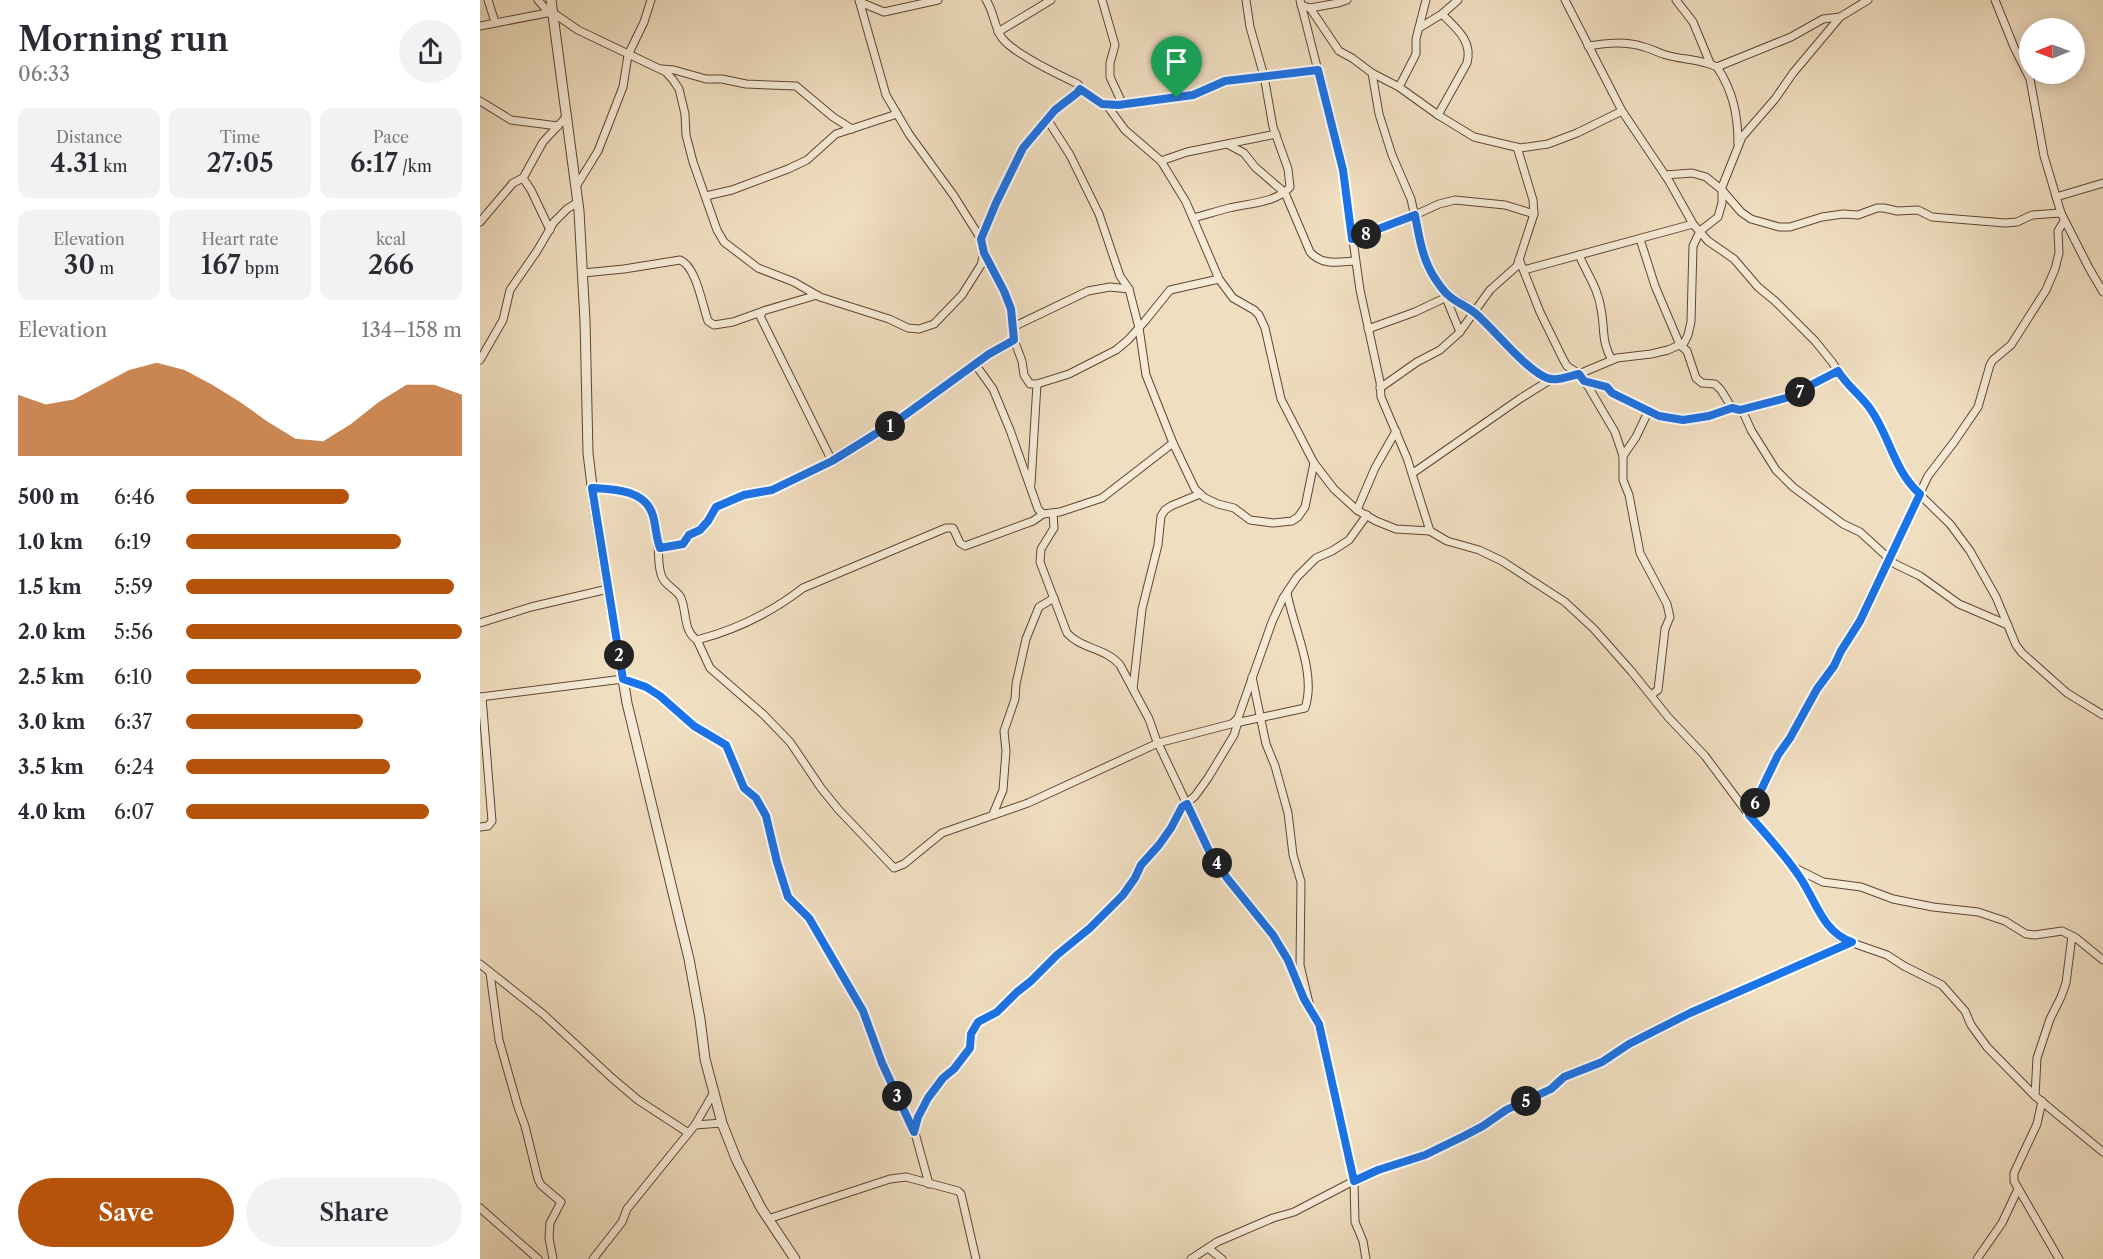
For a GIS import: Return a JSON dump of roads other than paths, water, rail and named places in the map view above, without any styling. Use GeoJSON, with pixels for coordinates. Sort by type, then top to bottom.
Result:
{"type":"FeatureCollection","features":[{"type":"Feature","properties":{"kind":"street"},"geometry":{"type":"LineString","coordinates":[[488,0],[495,22]]}},
{"type":"Feature","properties":{"kind":"street"},"geometry":{"type":"LineString","coordinates":[[538,0],[550,13],[578,30],[669,75],[679,89],[693,162],[717,230],[724,242],[758,268],[794,282],[817,295],[909,328],[919,329],[934,324],[962,295],[981,265],[984,253]]}},
{"type":"Feature","properties":{"kind":"street"},"geometry":{"type":"LineString","coordinates":[[551,0],[550,13],[577,185],[583,273],[588,453],[627,703],[689,959],[705,1059],[722,1124],[736,1161],[768,1219],[795,1259]]}},
{"type":"Feature","properties":{"kind":"street"},"geometry":{"type":"LineString","coordinates":[[577,185],[598,152],[620,97],[628,55],[644,22],[651,0]]}},
{"type":"Feature","properties":{"kind":"street"},"geometry":{"type":"LineString","coordinates":[[859,1],[884,12],[938,0]]}},
{"type":"Feature","properties":{"kind":"street"},"geometry":{"type":"LineString","coordinates":[[986,0],[998,32],[1004,40],[1025,56],[1078,84],[1080,89],[1102,104],[1124,105],[1193,95],[1217,83],[1318,70]]}},
{"type":"Feature","properties":{"kind":"street"},"geometry":{"type":"LineString","coordinates":[[998,32],[1051,0]]}},
{"type":"Feature","properties":{"kind":"street"},"geometry":{"type":"LineString","coordinates":[[1102,0],[1115,45],[1109,72],[1124,105]]}},
{"type":"Feature","properties":{"kind":"street"},"geometry":{"type":"LineString","coordinates":[[1193,218],[1257,203],[1285,193],[1290,187],[1288,170],[1276,134],[1264,76],[1252,34],[1246,0]]}},
{"type":"Feature","properties":{"kind":"street"},"geometry":{"type":"LineString","coordinates":[[1310,8],[1347,0]]}},
{"type":"Feature","properties":{"kind":"street"},"geometry":{"type":"LineString","coordinates":[[1400,87],[1416,54],[1426,0]]}},
{"type":"Feature","properties":{"kind":"street"},"geometry":{"type":"LineString","coordinates":[[1419,28],[1442,14],[1458,0]]}},
{"type":"Feature","properties":{"kind":"street"},"geometry":{"type":"LineString","coordinates":[[1565,0],[1622,111],[1665,175],[1693,224],[1708,241],[1734,259],[1758,287],[1815,341],[1845,382],[1873,412],[1894,459],[1914,489],[1961,538],[1996,597],[2016,645],[2028,659],[2067,693],[2103,715]]}},
{"type":"Feature","properties":{"kind":"street"},"geometry":{"type":"LineString","coordinates":[[1676,0],[1693,22],[1714,65],[1728,84],[1737,116],[1738,146]]}},
{"type":"Feature","properties":{"kind":"street"},"geometry":{"type":"LineString","coordinates":[[1413,473],[1550,380],[1579,374],[1612,360],[1651,354],[1684,343],[1690,322],[1693,246],[1700,231],[1718,217],[1722,203],[1722,190],[1742,137],[1840,17],[1868,0]]}},
{"type":"Feature","properties":{"kind":"street"},"geometry":{"type":"LineString","coordinates":[[1995,0],[2030,79],[2039,133],[2063,217],[2103,292]]}},
{"type":"Feature","properties":{"kind":"street"},"geometry":{"type":"LineString","coordinates":[[859,1],[886,94],[909,134],[954,196],[981,239],[984,253],[1011,309],[1014,340],[1022,361],[1024,375],[1030,384],[1069,374],[1116,350],[1139,328],[1170,290],[1219,279]]}},
{"type":"Feature","properties":{"kind":"street"},"geometry":{"type":"LineString","coordinates":[[1301,2],[1310,8],[1339,51],[1372,73],[1400,87],[1438,115],[1474,136],[1517,147],[1548,144],[1622,111]]}},
{"type":"Feature","properties":{"kind":"street"},"geometry":{"type":"LineString","coordinates":[[1301,2],[1343,170],[1352,239],[1381,397],[1413,473],[1430,531]]}},
{"type":"Feature","properties":{"kind":"street"},"geometry":{"type":"LineString","coordinates":[[480,26],[550,13]]}},
{"type":"Feature","properties":{"kind":"street"},"geometry":{"type":"LineString","coordinates":[[1438,115],[1467,63],[1469,53],[1466,39],[1442,14]]}},
{"type":"Feature","properties":{"kind":"street"},"geometry":{"type":"LineString","coordinates":[[1588,46],[1625,43],[1642,46],[1668,56],[1714,65],[1737,60],[1791,37],[1823,19],[1840,17]]}},
{"type":"Feature","properties":{"kind":"street"},"geometry":{"type":"LineString","coordinates":[[658,68],[706,79],[722,79],[746,84],[796,86],[833,117],[852,129]]}},
{"type":"Feature","properties":{"kind":"street"},"geometry":{"type":"LineString","coordinates":[[1372,73],[1379,114],[1392,155],[1411,199],[1422,249],[1433,276],[1447,297],[1460,332]]}},
{"type":"Feature","properties":{"kind":"street"},"geometry":{"type":"LineString","coordinates":[[981,239],[1013,165],[1023,148],[1055,110],[1080,89]]}},
{"type":"Feature","properties":{"kind":"street"},"geometry":{"type":"LineString","coordinates":[[480,100],[511,120],[558,126]]}},
{"type":"Feature","properties":{"kind":"street"},"geometry":{"type":"LineString","coordinates":[[1106,104],[1125,130],[1161,161],[1186,202],[1219,279],[1233,298],[1254,310],[1262,322],[1281,399],[1314,463],[1334,489],[1366,516],[1396,529],[1430,531],[1447,541],[1479,550],[1502,561],[1565,602],[1594,629],[1668,717],[1706,756],[1749,815],[1793,868],[1835,934],[1887,955],[1942,985],[1965,1011],[1978,1036],[1987,1047],[2035,1096],[2103,1152]]}},
{"type":"Feature","properties":{"kind":"street"},"geometry":{"type":"LineString","coordinates":[[706,196],[732,189],[807,160],[836,134],[897,114]]}},
{"type":"Feature","properties":{"kind":"street"},"geometry":{"type":"LineString","coordinates":[[480,222],[513,183],[523,178],[543,142],[567,116]]}},
{"type":"Feature","properties":{"kind":"street"},"geometry":{"type":"LineString","coordinates":[[1047,119],[1080,175],[1107,235],[1120,276],[1129,289],[1139,328],[1146,375],[1173,443],[1195,489],[1218,504],[1234,508],[1250,520],[1273,523],[1292,521],[1305,507],[1314,463]]}},
{"type":"Feature","properties":{"kind":"street"},"geometry":{"type":"LineString","coordinates":[[1161,161],[1187,152],[1276,134]]}},
{"type":"Feature","properties":{"kind":"street"},"geometry":{"type":"LineString","coordinates":[[1229,145],[1244,153],[1255,167],[1285,193],[1310,252],[1315,258],[1332,263],[1356,261]]}},
{"type":"Feature","properties":{"kind":"street"},"geometry":{"type":"LineString","coordinates":[[1380,388],[1417,362],[1440,350],[1460,332],[1490,290],[1516,266],[1534,214],[1533,200],[1517,147]]}},
{"type":"Feature","properties":{"kind":"street"},"geometry":{"type":"LineString","coordinates":[[1665,175],[1692,173],[1706,177],[1751,219],[1779,227],[1790,227],[1822,217],[1843,214],[1858,215],[1877,208],[1918,210],[1932,217],[2005,223],[2017,222],[2032,214],[2063,217]]}},
{"type":"Feature","properties":{"kind":"street"},"geometry":{"type":"LineString","coordinates":[[523,178],[550,230]]}},
{"type":"Feature","properties":{"kind":"street"},"geometry":{"type":"LineString","coordinates":[[2056,197],[2103,183]]}},
{"type":"Feature","properties":{"kind":"street"},"geometry":{"type":"LineString","coordinates":[[1352,239],[1439,204],[1455,200],[1505,205],[1534,214]]}},
{"type":"Feature","properties":{"kind":"street"},"geometry":{"type":"LineString","coordinates":[[480,360],[503,320],[510,290],[550,230],[567,209],[578,202]]}},
{"type":"Feature","properties":{"kind":"street"},"geometry":{"type":"LineString","coordinates":[[1749,815],[1778,755],[1860,621],[1928,476],[1978,407],[1993,360],[2011,345],[2046,290],[2055,270],[2059,253],[2058,231],[2063,217]]}},
{"type":"Feature","properties":{"kind":"street"},"geometry":{"type":"LineString","coordinates":[[1524,270],[1693,224]]}},
{"type":"Feature","properties":{"kind":"street"},"geometry":{"type":"LineString","coordinates":[[1640,239],[1655,286],[1680,345],[1687,351],[1696,378],[1702,383],[1715,384],[1721,390],[1783,477],[1821,509],[1860,532],[1889,559],[1920,576],[1959,604],[2008,625]]}},
{"type":"Feature","properties":{"kind":"street"},"geometry":{"type":"LineString","coordinates":[[1579,255],[1595,285],[1601,309],[1604,341],[1612,360]]}},
{"type":"Feature","properties":{"kind":"street"},"geometry":{"type":"LineString","coordinates":[[1519,259],[1563,359],[1567,366],[1579,374],[1584,381],[1615,432],[1623,456],[1623,480],[1629,495],[1640,553],[1667,604],[1670,617],[1665,629],[1658,690],[1651,695]]}},
{"type":"Feature","properties":{"kind":"street"},"geometry":{"type":"LineString","coordinates":[[583,273],[680,260],[686,262],[692,271],[708,321],[714,325],[733,322],[817,295]]}},
{"type":"Feature","properties":{"kind":"street"},"geometry":{"type":"LineString","coordinates":[[1013,327],[1088,291],[1110,287],[1129,289]]}},
{"type":"Feature","properties":{"kind":"street"},"geometry":{"type":"LineString","coordinates":[[1368,329],[1415,312],[1447,297],[1463,303],[1521,358],[1550,380]]}},
{"type":"Feature","properties":{"kind":"street"},"geometry":{"type":"LineString","coordinates":[[761,312],[760,316],[832,461]]}},
{"type":"Feature","properties":{"kind":"street"},"geometry":{"type":"LineString","coordinates":[[658,546],[661,549],[683,544],[689,535],[700,530],[716,507],[744,495],[772,490],[832,461],[926,401],[989,354],[1014,340]]}},
{"type":"Feature","properties":{"kind":"street"},"geometry":{"type":"LineString","coordinates":[[975,364],[993,389],[1030,489],[1038,509],[1043,514]]}},
{"type":"Feature","properties":{"kind":"street"},"geometry":{"type":"LineString","coordinates":[[1584,381],[1607,387],[1612,393],[1648,412],[1659,416],[1691,420],[1786,398],[1838,371]]}},
{"type":"Feature","properties":{"kind":"street"},"geometry":{"type":"LineString","coordinates":[[1030,489],[1037,384]]}},
{"type":"Feature","properties":{"kind":"street"},"geometry":{"type":"LineString","coordinates":[[1623,456],[1636,437],[1648,412]]}},
{"type":"Feature","properties":{"kind":"street"},"geometry":{"type":"LineString","coordinates":[[1357,510],[1375,468],[1396,431]]}},
{"type":"Feature","properties":{"kind":"street"},"geometry":{"type":"LineString","coordinates":[[697,640],[766,613],[803,588],[946,528],[953,528],[960,543],[965,546],[1033,521],[1043,514],[1102,498],[1173,443]]}},
{"type":"Feature","properties":{"kind":"street"},"geometry":{"type":"LineString","coordinates":[[592,488],[639,496],[644,500],[652,512],[661,576],[680,596],[686,625],[694,639],[697,640],[711,668],[790,741],[832,802],[894,868],[904,864],[942,833],[1028,803],[1158,743],[1234,723],[1305,708],[1307,700],[1305,662],[1300,637],[1293,624],[1287,593]]}},
{"type":"Feature","properties":{"kind":"street"},"geometry":{"type":"LineString","coordinates":[[1132,689],[1142,609],[1158,545],[1161,516],[1171,506],[1200,494]]}},
{"type":"Feature","properties":{"kind":"street"},"geometry":{"type":"LineString","coordinates":[[1053,513],[1054,528],[1040,554],[1067,633],[1073,640],[1104,651],[1115,659],[1149,718],[1158,743],[1210,853],[1273,935],[1288,960],[1319,1024],[1354,1181],[1355,1222],[1363,1241],[1366,1259]]}},
{"type":"Feature","properties":{"kind":"street"},"geometry":{"type":"LineString","coordinates":[[914,1132],[918,1117],[928,1098],[970,1048],[971,1034],[978,1022],[997,1012],[1123,895],[1141,865],[1171,828],[1182,807],[1208,778],[1234,735],[1234,723],[1238,718],[1264,649],[1272,622],[1287,593],[1316,558],[1349,540],[1366,516]]}},
{"type":"Feature","properties":{"kind":"street"},"geometry":{"type":"LineString","coordinates":[[480,623],[531,607],[608,589]]}},
{"type":"Feature","properties":{"kind":"street"},"geometry":{"type":"LineString","coordinates":[[993,814],[1003,790],[1006,752],[1004,731],[1015,699],[1026,639],[1039,607],[1054,598]]}},
{"type":"Feature","properties":{"kind":"street"},"geometry":{"type":"LineString","coordinates":[[1252,677],[1266,744],[1275,766],[1287,813],[1293,855],[1303,891],[1300,965],[1309,1007]]}},
{"type":"Feature","properties":{"kind":"street"},"geometry":{"type":"LineString","coordinates":[[480,827],[488,826],[492,821],[481,697],[623,679],[646,687],[660,696],[694,726],[726,745],[744,788],[756,798],[766,816],[788,897],[809,918],[863,1011],[882,1063],[914,1132],[923,1156],[929,1184]]}},
{"type":"Feature","properties":{"kind":"street"},"geometry":{"type":"LineString","coordinates":[[1793,868],[1823,882],[1861,887],[1893,899],[1933,908],[1978,912],[2005,921],[2026,934],[2062,931],[2103,960]]}},
{"type":"Feature","properties":{"kind":"street"},"geometry":{"type":"LineString","coordinates":[[1807,890],[1823,882]]}},
{"type":"Feature","properties":{"kind":"street"},"geometry":{"type":"LineString","coordinates":[[2035,1096],[2037,1058],[2050,1019],[2066,983],[2072,936]]}},
{"type":"Feature","properties":{"kind":"street"},"geometry":{"type":"LineString","coordinates":[[1191,1259],[1237,1233],[1294,1212],[1378,1170],[1417,1158],[1464,1136],[1506,1110],[1551,1089],[1564,1077],[1602,1062],[1629,1044],[1690,1013],[1852,942]]}},
{"type":"Feature","properties":{"kind":"street"},"geometry":{"type":"LineString","coordinates":[[2093,952],[2103,953]]}},
{"type":"Feature","properties":{"kind":"street"},"geometry":{"type":"LineString","coordinates":[[480,964],[543,1014],[639,1100],[687,1132]]}},
{"type":"Feature","properties":{"kind":"street"},"geometry":{"type":"LineString","coordinates":[[490,973],[499,1040],[525,1126],[538,1179],[541,1185],[561,1202],[550,1223],[549,1238],[553,1259]]}},
{"type":"Feature","properties":{"kind":"street"},"geometry":{"type":"LineString","coordinates":[[592,1259],[622,1222],[627,1209],[669,1160],[687,1132],[695,1125],[713,1094]]}},
{"type":"Feature","properties":{"kind":"street"},"geometry":{"type":"LineString","coordinates":[[2042,1101],[2037,1124],[2014,1173],[2014,1180],[2059,1259]]}},
{"type":"Feature","properties":{"kind":"street"},"geometry":{"type":"LineString","coordinates":[[695,1125],[722,1124]]}},
{"type":"Feature","properties":{"kind":"street"},"geometry":{"type":"LineString","coordinates":[[768,1219],[890,1179],[906,1177],[962,1194],[975,1259]]}},
{"type":"Feature","properties":{"kind":"street"},"geometry":{"type":"LineString","coordinates":[[1977,1259],[2002,1223],[2018,1189]]}},
{"type":"Feature","properties":{"kind":"street"},"geometry":{"type":"LineString","coordinates":[[480,1209],[538,1259]]}},
{"type":"Feature","properties":{"kind":"street"},"geometry":{"type":"LineString","coordinates":[[1208,1248],[1222,1259]]}}]}
